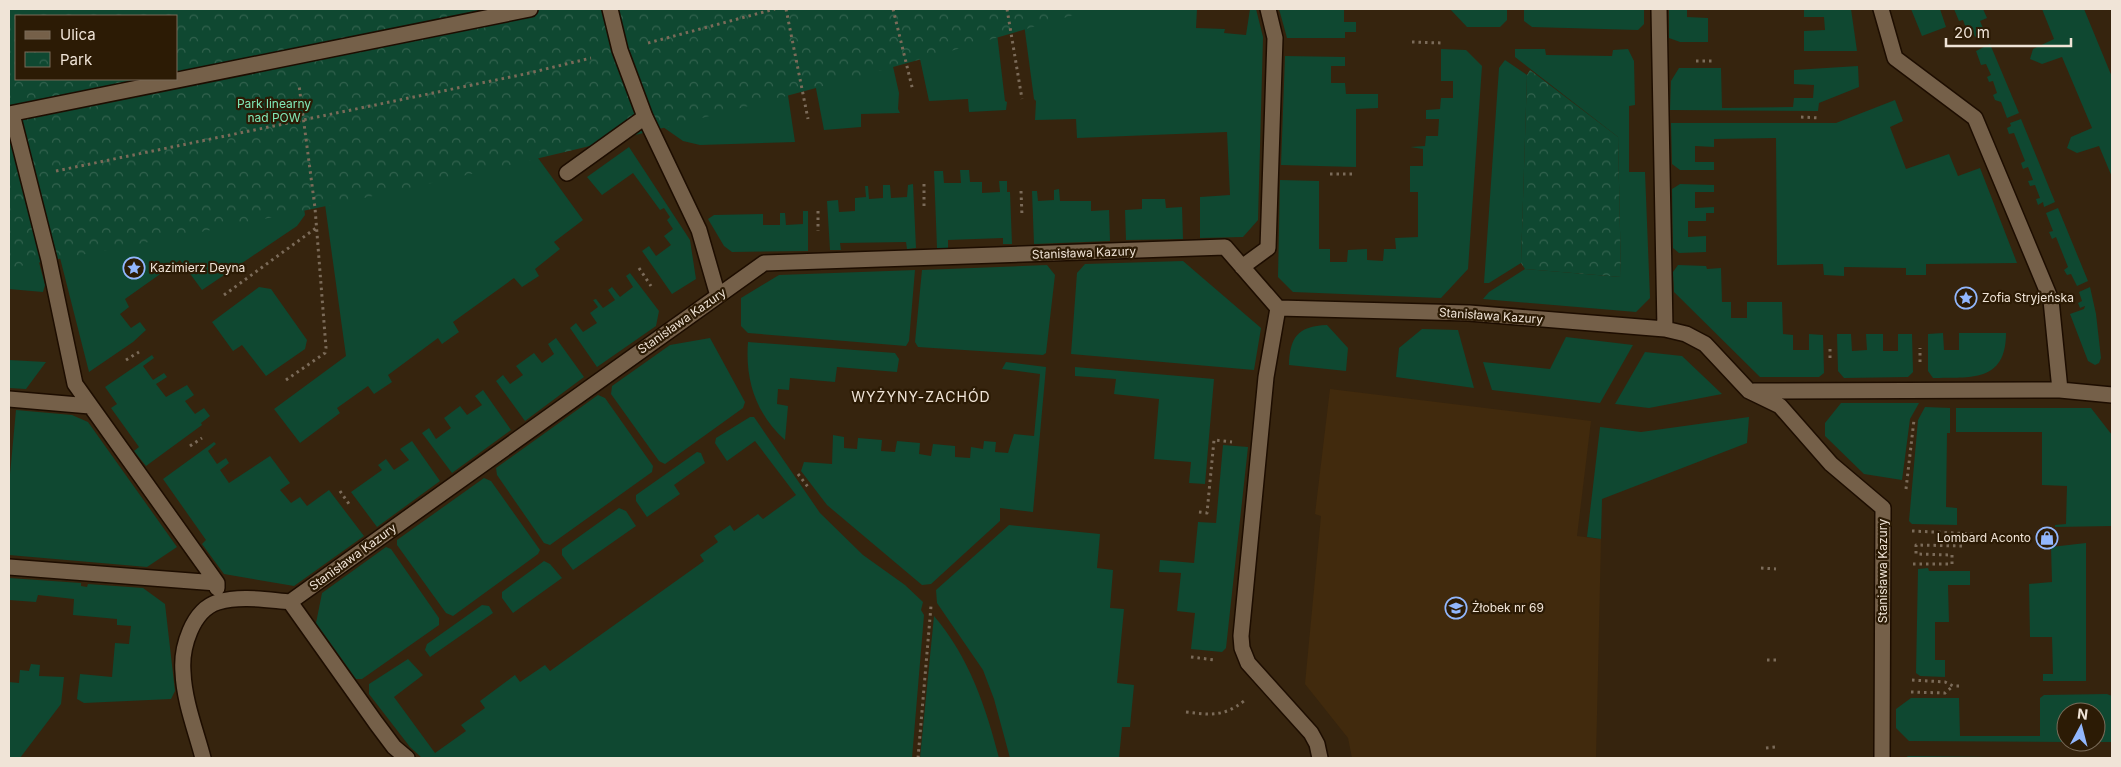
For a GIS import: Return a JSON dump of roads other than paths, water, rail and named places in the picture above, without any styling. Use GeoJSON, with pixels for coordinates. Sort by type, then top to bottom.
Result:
{"type":"FeatureCollection","features":[{"type":"Feature","properties":{"kind":"street"},"geometry":{"type":"LineString","coordinates":[[217,602],[217,583],[75,384],[50,260],[28,174],[10,114],[295,58],[470,15],[530,9]]}},
{"type":"Feature","properties":{"kind":"street"},"geometry":{"type":"LineString","coordinates":[[610,9],[620,50],[645,117],[699,230],[718,296]]}},
{"type":"Feature","properties":{"kind":"street"},"geometry":{"type":"LineString","coordinates":[[1242,268],[1268,248],[1275,38],[1268,9]]}},
{"type":"Feature","properties":{"kind":"street"},"geometry":{"type":"LineString","coordinates":[[1659,9],[1665,329]]}},
{"type":"Feature","properties":{"kind":"street"},"geometry":{"type":"LineString","coordinates":[[1881,9],[1895,58],[1975,118],[2051,300],[2060,390]]}},
{"type":"Feature","properties":{"kind":"street"},"geometry":{"type":"LineString","coordinates":[[567,173],[645,117]]}},
{"type":"Feature","properties":{"kind":"street","name":"Stanisława Kazury"},"geometry":{"type":"LineString","coordinates":[[290,602],[764,263],[1225,247],[1278,308],[1469,313],[1665,329],[1686,334],[1705,344],[1750,391],[1780,406],[1831,464],[1884,508],[1882,758]]}},
{"type":"Feature","properties":{"kind":"street"},"geometry":{"type":"LineString","coordinates":[[1278,308],[1266,377],[1241,636],[1242,648],[1248,663],[1311,733],[1317,744],[1320,758]]}},
{"type":"Feature","properties":{"kind":"street"},"geometry":{"type":"LineString","coordinates":[[1750,391],[2060,390],[2087,391],[2112,395]]}},
{"type":"Feature","properties":{"kind":"street"},"geometry":{"type":"LineString","coordinates":[[9,399],[90,406]]}},
{"type":"Feature","properties":{"kind":"street"},"geometry":{"type":"LineString","coordinates":[[9,567],[217,583]]}},
{"type":"Feature","properties":{"kind":"street"},"geometry":{"type":"LineString","coordinates":[[203,758],[183,671],[190,628],[202,612],[217,602],[240,598],[290,602],[376,723],[406,758]]}},
{"type":"Feature","properties":{"kind":"place","name":"Kazimierz Deyna"},"geometry":{"type":"Point","coordinates":[134,268]}},
{"type":"Feature","properties":{"kind":"place","name":"Zofia Stryjeńska"},"geometry":{"type":"Point","coordinates":[1966,298]}},
{"type":"Feature","properties":{"kind":"place","name":"Lombard Aconto"},"geometry":{"type":"Point","coordinates":[2047,538]}},
{"type":"Feature","properties":{"kind":"place","name":"Żłobek nr 69"},"geometry":{"type":"Point","coordinates":[1456,608]}},
{"type":"Feature","properties":{"kind":"district","name":"WYŻYNY-ZACHÓD"},"geometry":{"type":"Point","coordinates":[921,397]}},
{"type":"Feature","properties":{"kind":"park label","name":"Park linearny nad POW"},"geometry":{"type":"Point","coordinates":[274,111]}}]}
